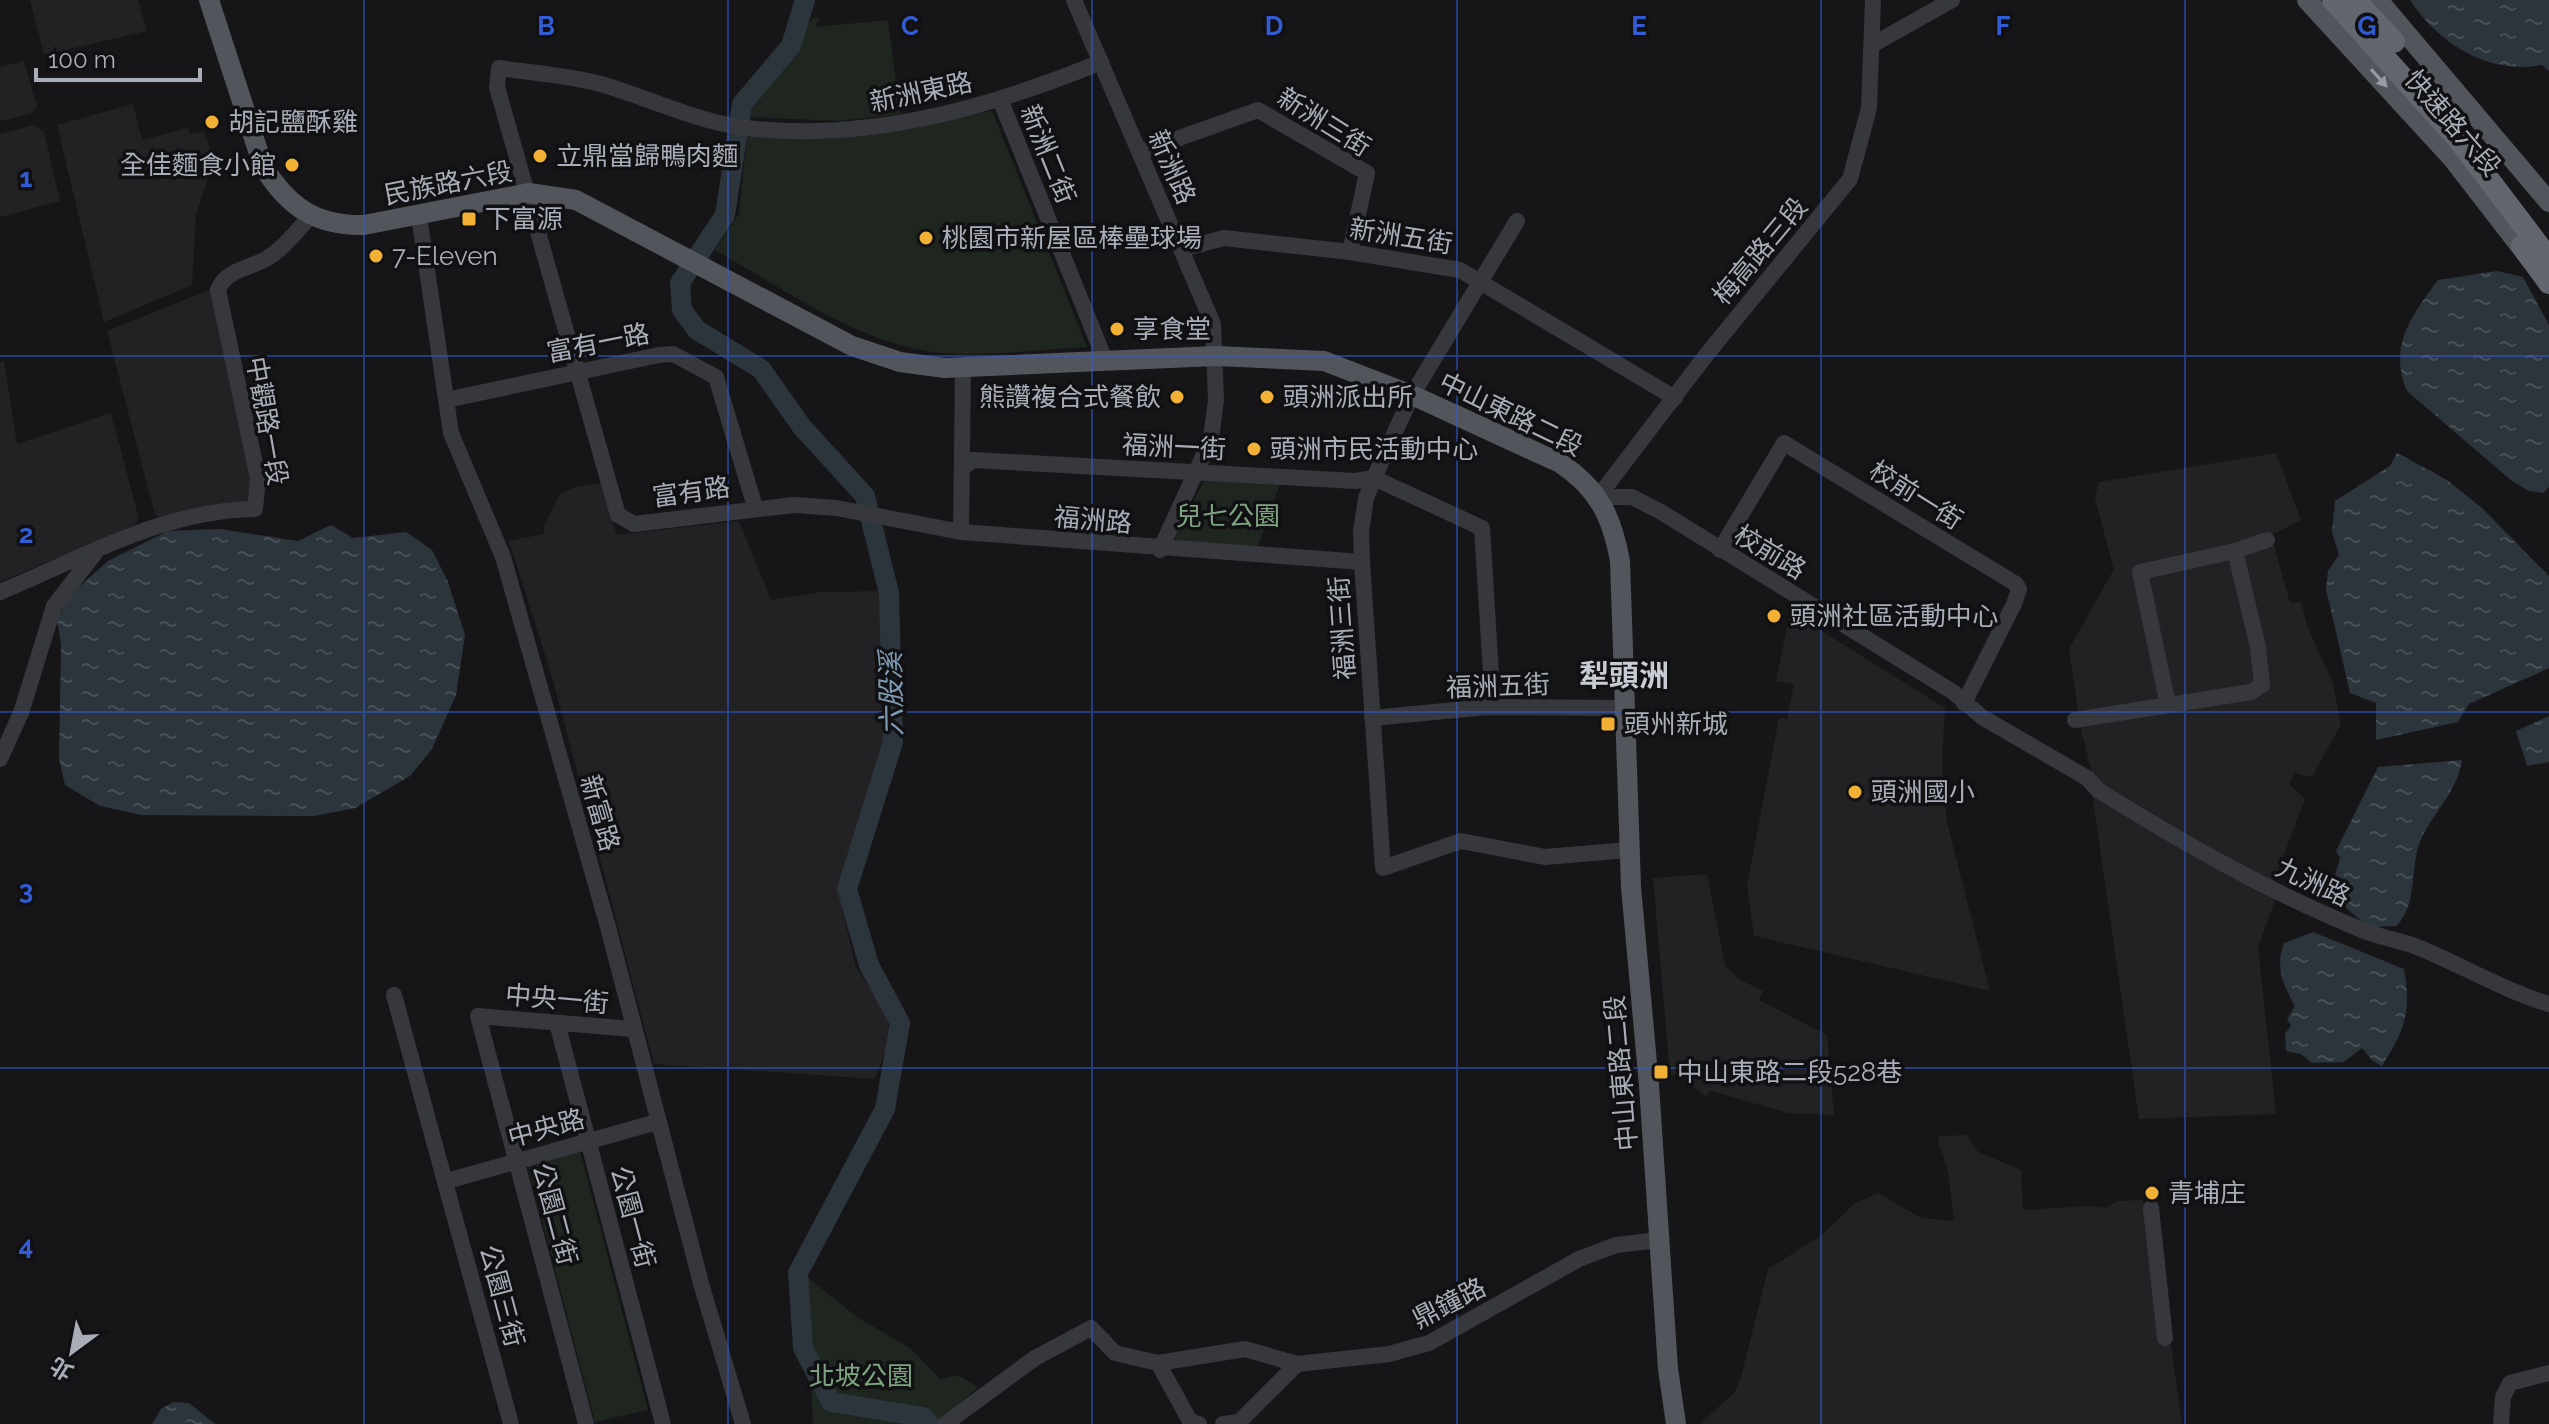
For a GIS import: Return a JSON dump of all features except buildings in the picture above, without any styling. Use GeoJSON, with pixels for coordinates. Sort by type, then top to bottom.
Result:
{"type":"FeatureCollection","features":[{"type":"Feature","properties":{"kind":"highway"},"geometry":{"type":"LineString","coordinates":[[2333,0],[2458,139],[2549,259]]}},
{"type":"Feature","properties":{"kind":"highway"},"geometry":{"type":"LineString","coordinates":[[2355,0],[2421,73],[2549,236]]}},
{"type":"Feature","properties":{"kind":"highway"},"geometry":{"type":"LineString","coordinates":[[2522,246],[2549,283]]}},
{"type":"Feature","properties":{"kind":"main road","name":"民族路六段"},"geometry":{"type":"LineString","coordinates":[[209,0],[263,166],[273,183],[311,216],[338,225],[419,216],[529,193],[576,200],[852,346]]}},
{"type":"Feature","properties":{"kind":"main road","name":"快速路六段"},"geometry":{"type":"LineString","coordinates":[[2307,0],[2452,158],[2522,246],[2549,290]]}},
{"type":"Feature","properties":{"kind":"main road","name":"快速路六段"},"geometry":{"type":"LineString","coordinates":[[2378,0],[2549,202]]}},
{"type":"Feature","properties":{"kind":"main road","name":"中山東路二段"},"geometry":{"type":"LineString","coordinates":[[852,346],[900,362],[963,367],[1216,356],[1324,361],[1412,395],[1560,463],[1580,476],[1598,497],[1613,522],[1620,561],[1629,850],[1668,1369],[1676,1424]]}},
{"type":"Feature","properties":{"kind":"street","name":"新洲路"},"geometry":{"type":"LineString","coordinates":[[1074,0],[1213,324],[1216,356]]}},
{"type":"Feature","properties":{"kind":"street","name":"梅高路三段"},"geometry":{"type":"LineString","coordinates":[[1598,497],[1850,179],[1869,108],[1873,0]]}},
{"type":"Feature","properties":{"kind":"street"},"geometry":{"type":"LineString","coordinates":[[1872,45],[1952,0]]}},
{"type":"Feature","properties":{"kind":"street","name":"新洲東路"},"geometry":{"type":"LineString","coordinates":[[499,68],[599,84],[745,128],[817,132],[887,127],[1000,99],[1101,62]]}},
{"type":"Feature","properties":{"kind":"street","name":"富有路"},"geometry":{"type":"LineString","coordinates":[[499,68],[497,87],[618,515],[634,524],[755,507],[836,508],[961,532]]}},
{"type":"Feature","properties":{"kind":"street","name":"新洲二街"},"geometry":{"type":"LineString","coordinates":[[1000,99],[1105,360]]}},
{"type":"Feature","properties":{"kind":"street","name":"新洲三街"},"geometry":{"type":"LineString","coordinates":[[1140,152],[1258,110],[1367,173],[1350,252]]}},
{"type":"Feature","properties":{"kind":"street","name":"中觀路一段"},"geometry":{"type":"LineString","coordinates":[[0,592],[182,517],[255,509],[258,478],[218,290],[221,281],[229,275],[268,258],[311,216]]}},
{"type":"Feature","properties":{"kind":"street","name":"新富路"},"geometry":{"type":"LineString","coordinates":[[419,216],[451,433],[503,557],[608,927],[657,1122],[743,1424]]}},
{"type":"Feature","properties":{"kind":"street","name":"福洲三街"},"geometry":{"type":"LineString","coordinates":[[1517,221],[1412,395],[1374,478],[1364,510],[1362,562],[1383,868],[1461,841],[1545,857],[1629,850]]}},
{"type":"Feature","properties":{"kind":"street","name":"新洲五街"},"geometry":{"type":"LineString","coordinates":[[1182,249],[1224,238],[1446,265],[1481,282],[1675,398]]}},
{"type":"Feature","properties":{"kind":"street","name":"富有一路"},"geometry":{"type":"LineString","coordinates":[[446,400],[579,370],[673,354],[716,377],[755,507]]}},
{"type":"Feature","properties":{"kind":"street","name":"福洲路"},"geometry":{"type":"LineString","coordinates":[[961,532],[1160,550],[1206,454],[1214,421],[1216,356]]}},
{"type":"Feature","properties":{"kind":"street"},"geometry":{"type":"LineString","coordinates":[[961,532],[963,367]]}},
{"type":"Feature","properties":{"kind":"street","name":"校前一街"},"geometry":{"type":"LineString","coordinates":[[1720,550],[1784,443],[2016,584],[2019,589],[2014,604],[1964,703]]}},
{"type":"Feature","properties":{"kind":"street","name":"福洲一街"},"geometry":{"type":"LineString","coordinates":[[963,468],[973,460],[1355,481],[1374,478],[1482,528],[1493,707]]}},
{"type":"Feature","properties":{"kind":"street","name":"校前路"},"geometry":{"type":"LineString","coordinates":[[1598,497],[1632,497],[1953,692],[1964,703],[2027,745],[2073,771]]}},
{"type":"Feature","properties":{"kind":"street"},"geometry":{"type":"LineString","coordinates":[[2168,705],[2140,572],[2235,551],[2267,540]]}},
{"type":"Feature","properties":{"kind":"street"},"geometry":{"type":"LineString","coordinates":[[1160,550],[1362,562]]}},
{"type":"Feature","properties":{"kind":"street"},"geometry":{"type":"LineString","coordinates":[[2075,720],[2251,692],[2262,685],[2258,647],[2235,551]]}},
{"type":"Feature","properties":{"kind":"street"},"geometry":{"type":"LineString","coordinates":[[0,759],[21,713],[54,606],[96,552]]}},
{"type":"Feature","properties":{"kind":"street","name":"福洲五街"},"geometry":{"type":"LineString","coordinates":[[1372,718],[1493,707],[1626,708]]}},
{"type":"Feature","properties":{"kind":"street","name":"九洲路"},"geometry":{"type":"LineString","coordinates":[[2073,771],[2185,844],[2272,890],[2366,932],[2413,946],[2518,995],[2549,1004]]}},
{"type":"Feature","properties":{"kind":"street","name":"公園三街"},"geometry":{"type":"LineString","coordinates":[[394,995],[511,1424]]}},
{"type":"Feature","properties":{"kind":"street","name":"中央一街"},"geometry":{"type":"LineString","coordinates":[[478,1016],[632,1029]]}},
{"type":"Feature","properties":{"kind":"street","name":"公園二街"},"geometry":{"type":"LineString","coordinates":[[478,1016],[586,1424]]}},
{"type":"Feature","properties":{"kind":"street","name":"公園一街"},"geometry":{"type":"LineString","coordinates":[[557,1023],[663,1424]]}},
{"type":"Feature","properties":{"kind":"street","name":"中央路"},"geometry":{"type":"LineString","coordinates":[[447,1181],[657,1122]]}},
{"type":"Feature","properties":{"kind":"street"},"geometry":{"type":"LineString","coordinates":[[2151,1208],[2165,1338]]}},
{"type":"Feature","properties":{"kind":"street","name":"鼎鐘路"},"geometry":{"type":"LineString","coordinates":[[1297,1364],[1389,1354],[1429,1343],[1579,1259],[1616,1245],[1659,1240]]}},
{"type":"Feature","properties":{"kind":"street"},"geometry":{"type":"LineString","coordinates":[[952,1421],[1035,1358],[1091,1328],[1115,1353],[1158,1363],[1245,1349],[1297,1364],[1239,1422],[1223,1424]]}},
{"type":"Feature","properties":{"kind":"street"},"geometry":{"type":"LineString","coordinates":[[1158,1363],[1190,1421],[1199,1424]]}},
{"type":"Feature","properties":{"kind":"street"},"geometry":{"type":"LineString","coordinates":[[2501,1424],[2503,1397],[2510,1383],[2549,1373]]}},
{"type":"Feature","properties":{"kind":"shaded area"},"geometry":{"type":"Polygon","coordinates":[[[30,0],[138,0],[147,31],[44,55],[30,0]]]}},
{"type":"Feature","properties":{"kind":"shaded area"},"geometry":{"type":"Polygon","coordinates":[[[24,61],[37,106],[31,114],[0,121],[0,67],[24,61]]]}},
{"type":"Feature","properties":{"kind":"shaded area"},"geometry":{"type":"Polygon","coordinates":[[[133,104],[142,140],[188,128],[190,134],[204,132],[214,159],[196,214],[192,285],[104,322],[57,125],[133,104]]]}},
{"type":"Feature","properties":{"kind":"shaded area"},"geometry":{"type":"Polygon","coordinates":[[[34,125],[44,132],[60,201],[0,217],[0,134],[34,125]]]}},
{"type":"Feature","properties":{"kind":"shaded area"},"geometry":{"type":"Polygon","coordinates":[[[214,288],[253,493],[247,504],[163,518],[155,515],[107,331],[214,288]]]}},
{"type":"Feature","properties":{"kind":"shaded area"},"geometry":{"type":"Polygon","coordinates":[[[4,361],[17,444],[111,413],[139,519],[135,525],[0,582],[0,362],[4,361]]]}},
{"type":"Feature","properties":{"kind":"shaded area"},"geometry":{"type":"Polygon","coordinates":[[[2276,453],[2301,520],[2271,535],[2290,603],[2301,602],[2308,628],[2333,683],[2341,724],[2312,777],[2294,773],[2289,784],[2305,799],[2273,883],[2095,784],[2081,730],[2069,649],[2114,569],[2095,499],[2099,482],[2276,453]]]}},
{"type":"Feature","properties":{"kind":"shaded area"},"geometry":{"type":"Polygon","coordinates":[[[603,483],[616,535],[739,521],[771,600],[820,592],[883,591],[890,738],[877,780],[864,805],[838,891],[856,968],[887,1011],[890,1039],[875,1079],[654,1064],[553,680],[509,541],[544,534],[544,526],[560,494],[575,487],[603,483]]]}},
{"type":"Feature","properties":{"kind":"shaded area","name":"頭洲國小"},"geometry":{"type":"Polygon","coordinates":[[[1791,607],[1819,624],[1820,630],[1945,708],[1942,762],[1947,822],[1990,991],[1754,936],[1747,885],[1779,718],[1787,719],[1794,684],[1776,681],[1791,607]]]}},
{"type":"Feature","properties":{"kind":"shaded area"},"geometry":{"type":"Polygon","coordinates":[[[2092,793],[2277,895],[2258,947],[2276,1114],[2139,1119],[2092,793]]]}},
{"type":"Feature","properties":{"kind":"shaded area"},"geometry":{"type":"Polygon","coordinates":[[[1707,874],[1725,966],[1740,980],[1763,991],[1759,1000],[1827,1035],[1834,1115],[1788,1113],[1711,1091],[1706,1096],[1676,1074],[1670,1075],[1653,878],[1707,874]]]}},
{"type":"Feature","properties":{"kind":"shaded area"},"geometry":{"type":"Polygon","coordinates":[[[1967,1135],[1978,1152],[2021,1170],[2023,1210],[2106,1208],[2118,1201],[2142,1200],[2149,1214],[2158,1251],[2182,1424],[1700,1424],[1734,1393],[1741,1377],[1768,1269],[1823,1234],[1855,1203],[1878,1193],[1921,1218],[1954,1221],[1948,1172],[1938,1141],[1939,1136],[1967,1135]]]}},
{"type":"Feature","properties":{"kind":"green space"},"geometry":{"type":"Polygon","coordinates":[[[813,18],[819,18],[816,27],[888,20],[900,114],[839,121],[745,117],[752,96],[813,18]]]}},
{"type":"Feature","properties":{"kind":"green space"},"geometry":{"type":"Polygon","coordinates":[[[992,111],[1087,347],[957,354],[889,342],[838,320],[715,250],[739,214],[747,137],[875,134],[992,111]]]}},
{"type":"Feature","properties":{"kind":"green space","name":"兒七公園"},"geometry":{"type":"Polygon","coordinates":[[[1204,481],[1281,481],[1257,548],[1178,545],[1174,536],[1204,481]]]}},
{"type":"Feature","properties":{"kind":"green space"},"geometry":{"type":"Polygon","coordinates":[[[580,1151],[648,1410],[595,1422],[528,1166],[580,1151]]]}},
{"type":"Feature","properties":{"kind":"green space","name":"北坡公園"},"geometry":{"type":"Polygon","coordinates":[[[806,1276],[857,1317],[910,1348],[940,1379],[958,1375],[978,1387],[937,1424],[813,1424],[806,1276]]]}},
{"type":"Feature","properties":{"kind":"water"},"geometry":{"type":"Polygon","coordinates":[[[2410,0],[2549,0],[2549,71],[2542,65],[2503,65],[2467,53],[2435,30],[2410,0]]]}},
{"type":"Feature","properties":{"kind":"water"},"geometry":{"type":"Polygon","coordinates":[[[2497,271],[2523,277],[2549,325],[2549,487],[2543,493],[2529,491],[2512,481],[2407,391],[2402,375],[2400,360],[2405,332],[2438,280],[2497,271]]]}},
{"type":"Feature","properties":{"kind":"water"},"geometry":{"type":"Polygon","coordinates":[[[2397,453],[2447,480],[2482,508],[2549,576],[2549,668],[2469,704],[2458,722],[2376,740],[2376,703],[2350,693],[2326,589],[2328,571],[2339,555],[2332,532],[2335,501],[2390,466],[2397,453]]]}},
{"type":"Feature","properties":{"kind":"water"},"geometry":{"type":"Polygon","coordinates":[[[331,525],[353,538],[406,532],[432,550],[448,582],[465,635],[456,695],[432,749],[410,776],[355,808],[314,816],[141,815],[100,806],[65,785],[59,759],[61,645],[57,619],[69,596],[108,561],[168,531],[220,529],[298,541],[331,525]]]}},
{"type":"Feature","properties":{"kind":"water"},"geometry":{"type":"Polygon","coordinates":[[[2549,716],[2549,762],[2527,766],[2516,731],[2549,716]]]}},
{"type":"Feature","properties":{"kind":"water"},"geometry":{"type":"Polygon","coordinates":[[[2462,760],[2451,791],[2422,837],[2415,860],[2409,905],[2404,915],[2397,926],[2368,927],[2335,898],[2334,879],[2340,858],[2336,851],[2378,767],[2462,760]]]}},
{"type":"Feature","properties":{"kind":"water"},"geometry":{"type":"Polygon","coordinates":[[[2313,932],[2404,969],[2407,997],[2404,1020],[2382,1066],[2362,1048],[2344,1062],[2312,1063],[2301,1054],[2286,1051],[2285,1034],[2291,1026],[2287,1019],[2295,1006],[2282,976],[2281,952],[2284,943],[2313,932]]]}},
{"type":"Feature","properties":{"kind":"water"},"geometry":{"type":"Polygon","coordinates":[[[173,1402],[189,1403],[215,1424],[152,1424],[161,1409],[173,1402]]]}},
{"type":"Feature","properties":{"kind":"waterway","name":"六股溪"},"geometry":{"type":"LineString","coordinates":[[805,0],[791,46],[742,104],[725,215],[680,283],[682,310],[697,330],[761,369],[802,427],[865,496],[889,593],[893,742],[847,889],[869,965],[900,1023],[885,1109],[798,1273],[803,1348],[831,1402],[924,1417],[929,1424]]}},
{"type":"Feature","properties":{"kind":"place","name":"胡記鹽酥雞"},"geometry":{"type":"Point","coordinates":[212,122]}},
{"type":"Feature","properties":{"kind":"place","name":"立鼎當歸鴨肉麵"},"geometry":{"type":"Point","coordinates":[540,156]}},
{"type":"Feature","properties":{"kind":"place","name":"全佳麵食小館"},"geometry":{"type":"Point","coordinates":[292,165]}},
{"type":"Feature","properties":{"kind":"place","name":"下富源"},"geometry":{"type":"Point","coordinates":[469,219]}},
{"type":"Feature","properties":{"kind":"place","name":"桃園市新屋區棒壘球場"},"geometry":{"type":"Point","coordinates":[926,238]}},
{"type":"Feature","properties":{"kind":"place","name":"7-Eleven"},"geometry":{"type":"Point","coordinates":[376,256]}},
{"type":"Feature","properties":{"kind":"place","name":"享食堂"},"geometry":{"type":"Point","coordinates":[1117,329]}},
{"type":"Feature","properties":{"kind":"place","name":"熊讚複合式餐飲"},"geometry":{"type":"Point","coordinates":[1177,397]}},
{"type":"Feature","properties":{"kind":"place","name":"頭洲派出所"},"geometry":{"type":"Point","coordinates":[1267,397]}},
{"type":"Feature","properties":{"kind":"place","name":"頭洲市民活動中心"},"geometry":{"type":"Point","coordinates":[1254,449]}},
{"type":"Feature","properties":{"kind":"place","name":"頭洲社區活動中心"},"geometry":{"type":"Point","coordinates":[1774,616]}},
{"type":"Feature","properties":{"kind":"place","name":"頭州新城"},"geometry":{"type":"Point","coordinates":[1608,724]}},
{"type":"Feature","properties":{"kind":"place","name":"頭洲國小"},"geometry":{"type":"Point","coordinates":[1855,792]}},
{"type":"Feature","properties":{"kind":"place","name":"中山東路二段528巷"},"geometry":{"type":"Point","coordinates":[1661,1072]}},
{"type":"Feature","properties":{"kind":"place","name":"青埔庄"},"geometry":{"type":"Point","coordinates":[2152,1193]}},
{"type":"Feature","properties":{"kind":"district","name":"犁頭洲"},"geometry":{"type":"Point","coordinates":[1624,676]}}]}
